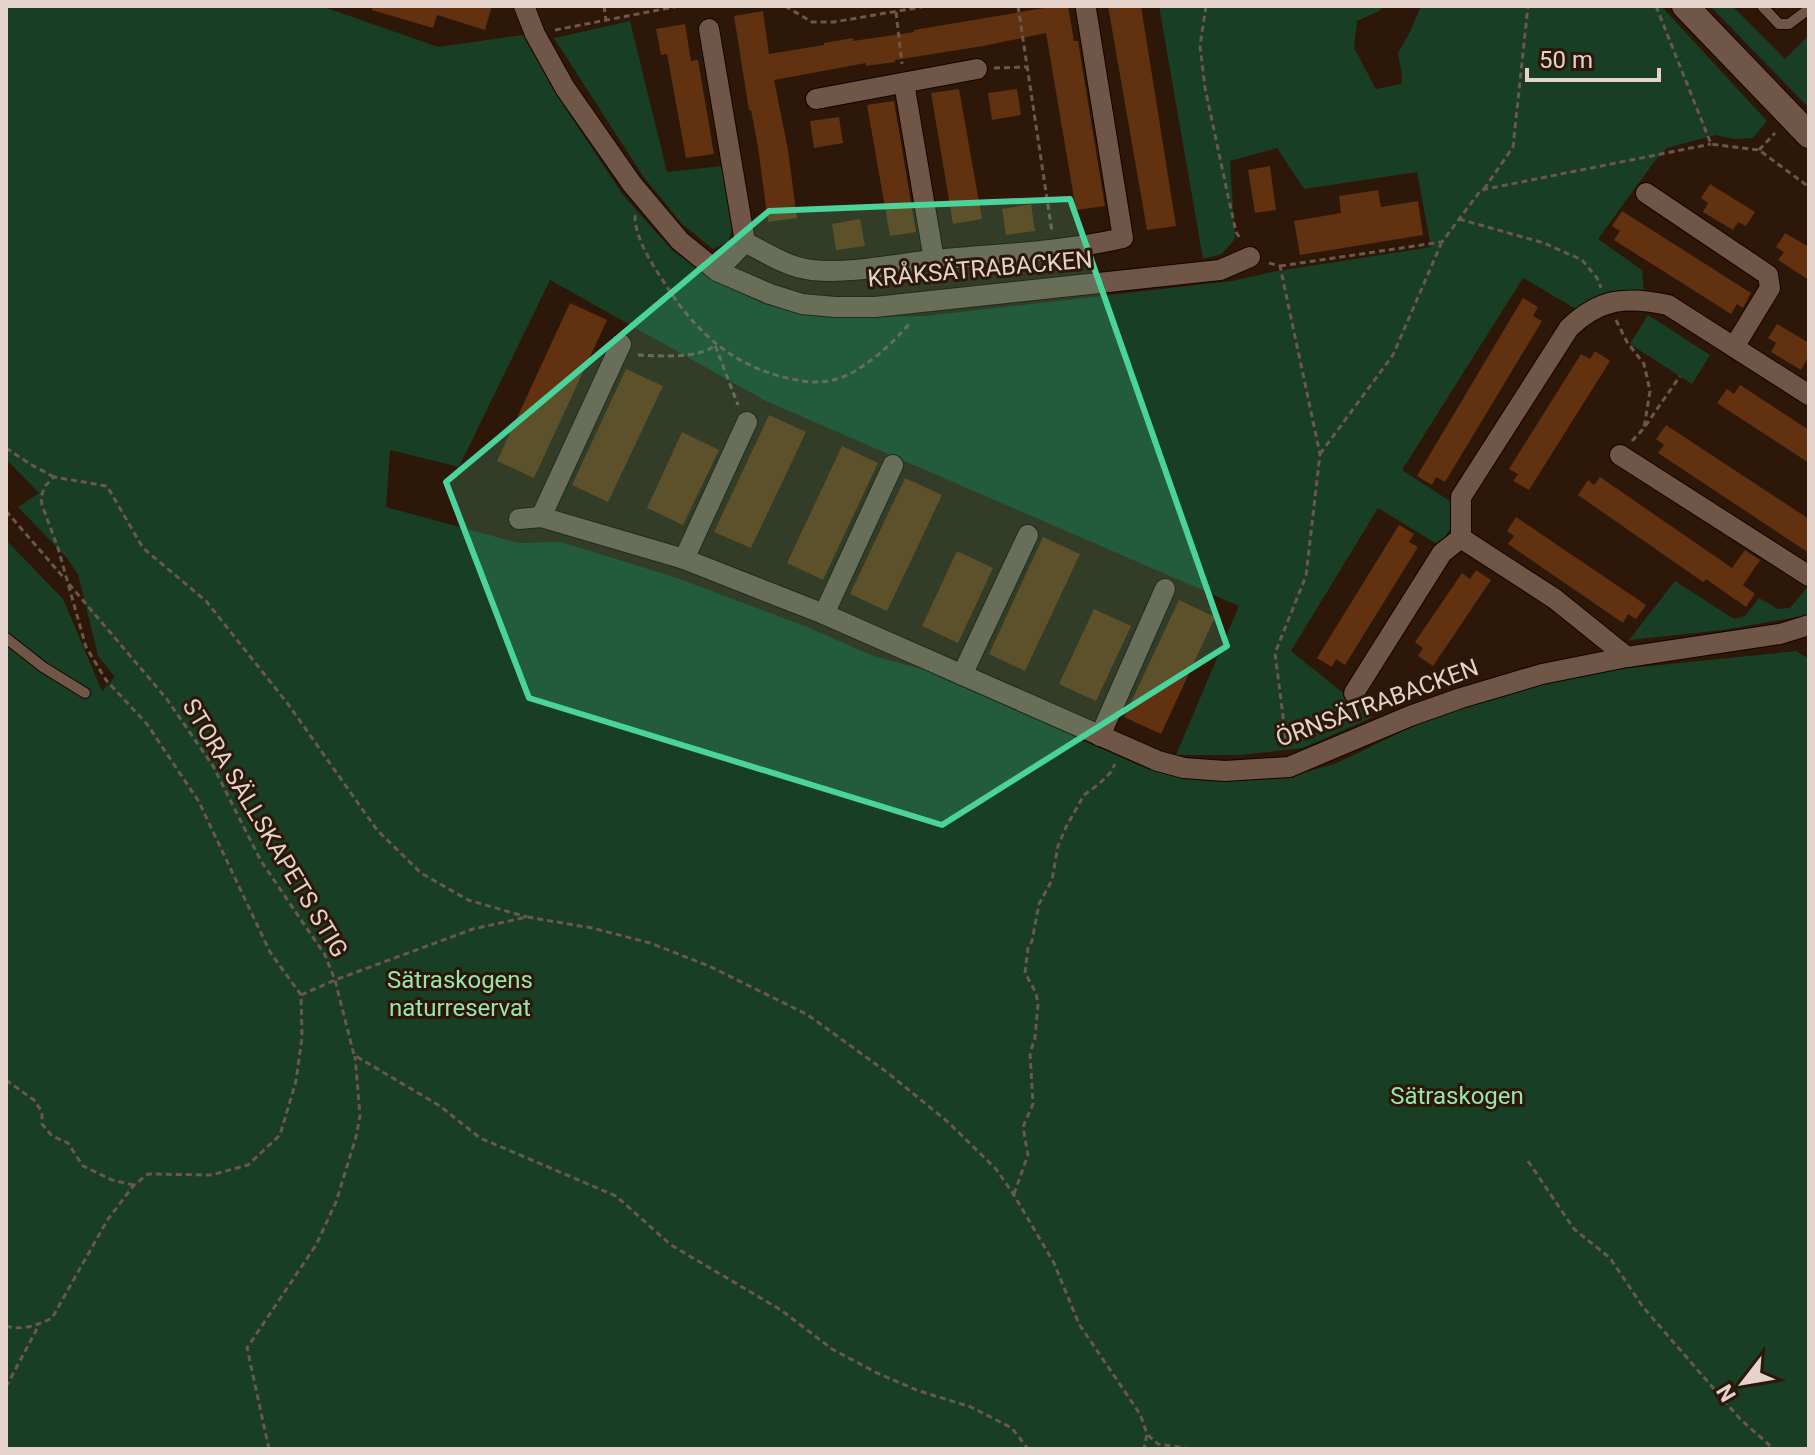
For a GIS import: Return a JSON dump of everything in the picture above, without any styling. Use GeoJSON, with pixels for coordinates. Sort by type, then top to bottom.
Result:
{"type":"FeatureCollection","features":[{"type":"Feature","properties":{"kind":"street","name":"KRÅKSÄTRABACKEN"},"geometry":{"type":"LineString","coordinates":[[524,6],[535,34],[565,88],[644,199],[680,241],[717,271],[770,294],[802,304],[875,307],[1220,270],[1250,257]]}},
{"type":"Feature","properties":{"kind":"street"},"geometry":{"type":"LineString","coordinates":[[1685,6],[1809,135]]}},
{"type":"Feature","properties":{"kind":"street","name":"KRÅKSÄTRABACKEN"},"geometry":{"type":"LineString","coordinates":[[745,242],[789,264],[810,270],[845,271],[1055,250],[1123,238],[1086,9]]}},
{"type":"Feature","properties":{"kind":"street"},"geometry":{"type":"LineString","coordinates":[[709,29],[745,242],[717,271]]}},
{"type":"Feature","properties":{"kind":"street"},"geometry":{"type":"LineString","coordinates":[[816,99],[977,69]]}},
{"type":"Feature","properties":{"kind":"street","name":"KRÅKSÄTRABACKEN"},"geometry":{"type":"LineString","coordinates":[[904,83],[934,260]]}},
{"type":"Feature","properties":{"kind":"street"},"geometry":{"type":"LineString","coordinates":[[1646,193],[1768,275],[1770,288],[1734,347]]}},
{"type":"Feature","properties":{"kind":"street"},"geometry":{"type":"LineString","coordinates":[[1627,657],[1555,599],[1461,538],[1461,497],[1569,328],[1581,316],[1618,301],[1642,299],[1668,305],[1809,395]]}},
{"type":"Feature","properties":{"kind":"street"},"geometry":{"type":"LineString","coordinates":[[541,517],[621,344]]}},
{"type":"Feature","properties":{"kind":"street"},"geometry":{"type":"LineString","coordinates":[[684,559],[747,422]]}},
{"type":"Feature","properties":{"kind":"street"},"geometry":{"type":"LineString","coordinates":[[1620,455],[1809,576]]}},
{"type":"Feature","properties":{"kind":"street"},"geometry":{"type":"LineString","coordinates":[[824,614],[893,465]]}},
{"type":"Feature","properties":{"kind":"street","name":"ÖRNSÄTRABACKEN"},"geometry":{"type":"LineString","coordinates":[[519,519],[541,517],[684,559],[824,614],[1158,761],[1184,768],[1225,771],[1289,767],[1410,716],[1542,674],[1627,657],[1780,634],[1809,625]]}},
{"type":"Feature","properties":{"kind":"street"},"geometry":{"type":"LineString","coordinates":[[962,675],[1028,535]]}},
{"type":"Feature","properties":{"kind":"street","name":"ÖRNSÄTRABACKEN"},"geometry":{"type":"LineString","coordinates":[[1354,693],[1442,553],[1461,538]]}},
{"type":"Feature","properties":{"kind":"street"},"geometry":{"type":"LineString","coordinates":[[1100,736],[1165,589]]}},
{"type":"Feature","properties":{"kind":"lane"},"geometry":{"type":"LineString","coordinates":[[1762,6],[1779,24],[1789,24],[1809,9]]}},
{"type":"Feature","properties":{"kind":"lane"},"geometry":{"type":"LineString","coordinates":[[6,638],[43,667],[85,693]]}},
{"type":"Feature","properties":{"kind":"path"},"geometry":{"type":"LineString","coordinates":[[604,6],[606,20]]}},
{"type":"Feature","properties":{"kind":"path"},"geometry":{"type":"LineString","coordinates":[[535,34],[679,6]]}},
{"type":"Feature","properties":{"kind":"path"},"geometry":{"type":"LineString","coordinates":[[785,6],[812,22],[834,22],[927,6]]}},
{"type":"Feature","properties":{"kind":"path"},"geometry":{"type":"LineString","coordinates":[[1018,6],[1055,250]]}},
{"type":"Feature","properties":{"kind":"path"},"geometry":{"type":"LineString","coordinates":[[1206,6],[1200,46],[1205,88],[1236,232],[1250,257],[1280,266],[1442,242]]}},
{"type":"Feature","properties":{"kind":"path"},"geometry":{"type":"LineString","coordinates":[[1320,454],[1393,355],[1442,242],[1513,147],[1528,6]]}},
{"type":"Feature","properties":{"kind":"path"},"geometry":{"type":"LineString","coordinates":[[1656,6],[1711,144]]}},
{"type":"Feature","properties":{"kind":"path"},"geometry":{"type":"LineString","coordinates":[[896,12],[904,83]]}},
{"type":"Feature","properties":{"kind":"path"},"geometry":{"type":"LineString","coordinates":[[977,69],[1026,67]]}},
{"type":"Feature","properties":{"kind":"path"},"geometry":{"type":"LineString","coordinates":[[1759,150],[1775,133]]}},
{"type":"Feature","properties":{"kind":"path"},"geometry":{"type":"LineString","coordinates":[[1484,189],[1711,144],[1759,150],[1809,187]]}},
{"type":"Feature","properties":{"kind":"path"},"geometry":{"type":"LineString","coordinates":[[644,199],[635,208],[635,225],[645,249],[675,298],[715,345],[768,373],[799,381],[830,381],[861,367],[916,317],[916,303]]}},
{"type":"Feature","properties":{"kind":"path"},"geometry":{"type":"LineString","coordinates":[[1459,219],[1544,243],[1582,260],[1597,278],[1606,304],[1627,342],[1644,364],[1650,391],[1644,428]]}},
{"type":"Feature","properties":{"kind":"path"},"geometry":{"type":"LineString","coordinates":[[1280,266],[1320,454],[1306,576],[1275,653],[1289,767]]}},
{"type":"Feature","properties":{"kind":"path"},"geometry":{"type":"LineString","coordinates":[[621,344],[638,355],[656,356],[696,354],[715,345]]}},
{"type":"Feature","properties":{"kind":"path"},"geometry":{"type":"LineString","coordinates":[[715,345],[740,412],[747,422]]}},
{"type":"Feature","properties":{"kind":"path"},"geometry":{"type":"LineString","coordinates":[[1620,455],[1644,428],[1680,376]]}},
{"type":"Feature","properties":{"kind":"path"},"geometry":{"type":"LineString","coordinates":[[6,448],[54,477],[107,486],[143,548],[206,601],[288,704],[377,830],[421,873],[468,900],[527,917],[592,928],[650,943],[709,966],[808,1015],[888,1073],[948,1122],[996,1169],[1014,1195],[1054,1263],[1079,1324],[1140,1414],[1147,1434],[1158,1444],[1192,1449]]}},
{"type":"Feature","properties":{"kind":"path"},"geometry":{"type":"LineString","coordinates":[[6,1326],[39,1325],[52,1318],[108,1219],[134,1185],[148,1174],[211,1175],[248,1165],[280,1135],[296,1081],[302,1037],[301,995],[270,952],[199,802],[147,724],[106,680],[86,647],[58,548],[42,505],[45,486],[54,477]]}},
{"type":"Feature","properties":{"kind":"path","name":"STORA SÄLLSKAPETS STIG"},"geometry":{"type":"LineString","coordinates":[[6,511],[166,698],[213,766],[261,861],[325,955],[335,980],[354,1055],[360,1116],[336,1202],[316,1245],[247,1348],[269,1449]]}},
{"type":"Feature","properties":{"kind":"path"},"geometry":{"type":"LineString","coordinates":[[1014,1195],[1028,1155],[1023,1127],[1033,1104],[1030,1053],[1035,1038],[1038,1004],[1036,993],[1025,973],[1028,948],[1039,904],[1052,880],[1058,846],[1066,827],[1084,795],[1111,772],[1123,746]]}},
{"type":"Feature","properties":{"kind":"path"},"geometry":{"type":"LineString","coordinates":[[301,995],[473,929],[527,917]]}},
{"type":"Feature","properties":{"kind":"path"},"geometry":{"type":"LineString","coordinates":[[354,1055],[440,1106],[480,1138],[616,1196],[671,1245],[781,1310],[832,1349],[919,1391],[971,1407],[1012,1428],[1028,1449]]}},
{"type":"Feature","properties":{"kind":"path"},"geometry":{"type":"LineString","coordinates":[[6,1080],[34,1100],[42,1112],[42,1124],[52,1136],[68,1143],[83,1166],[112,1180],[134,1185]]}},
{"type":"Feature","properties":{"kind":"path"},"geometry":{"type":"LineString","coordinates":[[1528,1161],[1574,1229],[1610,1258],[1643,1307],[1741,1420],[1774,1449]]}},
{"type":"Feature","properties":{"kind":"path"},"geometry":{"type":"LineString","coordinates":[[6,1387],[39,1325]]}},
{"type":"Feature","properties":{"kind":"path"},"geometry":{"type":"LineString","coordinates":[[1144,1449],[1147,1434]]}},
{"type":"Feature","properties":{"kind":"highlighted area"},"geometry":{"type":"Polygon","coordinates":[[[1070,199],[1227,646],[942,825],[529,698],[446,482],[769,211],[1070,199]]]}},
{"type":"Feature","properties":{"kind":"green space","name":"Sätraskogen"},"geometry":{"type":"Polygon","coordinates":[[[6,6],[321,6],[438,47],[523,35],[558,97],[623,195],[672,250],[714,280],[766,305],[837,318],[925,316],[1232,281],[1431,247],[1417,172],[1304,189],[1277,148],[1230,161],[1235,239],[1222,254],[1203,259],[1159,6],[1384,6],[1357,21],[1354,48],[1376,89],[1401,84],[1398,53],[1421,6],[1663,8],[1767,121],[1753,138],[1734,139],[1715,135],[1667,148],[1598,239],[1642,270],[1644,292],[1576,309],[1523,278],[1402,470],[1453,503],[1451,527],[1440,546],[1378,508],[1291,651],[1373,717],[1303,748],[1240,755],[1176,755],[1239,606],[766,401],[550,280],[459,467],[390,450],[386,507],[518,543],[561,542],[677,578],[805,626],[873,656],[922,669],[1145,768],[1185,779],[1223,782],[1289,777],[1337,763],[1413,726],[1497,695],[1601,671],[1796,651],[1809,659],[1809,1449],[6,1449],[6,540],[63,599],[102,691],[115,677],[98,656],[78,574],[66,557],[18,507],[39,493],[6,459],[6,6]]]}},
{"type":"Feature","properties":{"kind":"green space"},"geometry":{"type":"Polygon","coordinates":[[[1710,6],[1732,6],[1785,59],[1809,35],[1809,108],[1710,6]]]}},
{"type":"Feature","properties":{"kind":"green space"},"geometry":{"type":"Polygon","coordinates":[[[630,21],[667,172],[722,166],[732,230],[728,242],[713,249],[682,224],[643,176],[554,38],[630,21]]]}},
{"type":"Feature","properties":{"kind":"green space"},"geometry":{"type":"Polygon","coordinates":[[[1648,315],[1710,355],[1692,384],[1630,344],[1648,315]]]}},
{"type":"Feature","properties":{"kind":"green space"},"geometry":{"type":"Polygon","coordinates":[[[1675,581],[1734,619],[1745,616],[1759,598],[1778,609],[1790,608],[1809,585],[1809,615],[1723,630],[1629,640],[1675,581]]]}},
{"type":"Feature","properties":{"kind":"building"},"geometry":{"type":"Polygon","coordinates":[[[372,6],[492,6],[485,30],[437,15],[433,28],[372,10],[372,6]]]}},
{"type":"Feature","properties":{"kind":"building"},"geometry":{"type":"Polygon","coordinates":[[[1068,6],[1074,41],[1078,41],[1105,206],[1076,210],[1046,33],[895,62],[866,66],[866,63],[774,80],[797,218],[768,222],[734,16],[763,11],[769,54],[1068,6]]]}},
{"type":"Feature","properties":{"kind":"building"},"geometry":{"type":"Polygon","coordinates":[[[1108,6],[1141,6],[1176,226],[1147,230],[1108,6]]]}},
{"type":"Feature","properties":{"kind":"building"},"geometry":{"type":"Polygon","coordinates":[[[685,24],[691,61],[698,60],[714,154],[686,158],[667,54],[661,55],[656,29],[685,24]]]}},
{"type":"Feature","properties":{"kind":"building"},"geometry":{"type":"Polygon","coordinates":[[[959,89],[982,219],[953,224],[931,93],[959,89]]]}},
{"type":"Feature","properties":{"kind":"building"},"geometry":{"type":"Polygon","coordinates":[[[1017,89],[1021,115],[992,120],[988,93],[1017,89]]]}},
{"type":"Feature","properties":{"kind":"building"},"geometry":{"type":"Polygon","coordinates":[[[894,101],[916,232],[890,236],[867,105],[894,101]]]}},
{"type":"Feature","properties":{"kind":"building"},"geometry":{"type":"Polygon","coordinates":[[[839,117],[843,143],[814,148],[810,121],[839,117]]]}},
{"type":"Feature","properties":{"kind":"building"},"geometry":{"type":"Polygon","coordinates":[[[1270,166],[1276,210],[1255,213],[1248,170],[1270,166]]]}},
{"type":"Feature","properties":{"kind":"building"},"geometry":{"type":"Polygon","coordinates":[[[1710,184],[1755,212],[1746,226],[1738,222],[1733,230],[1703,212],[1708,203],[1701,198],[1710,184]]]}},
{"type":"Feature","properties":{"kind":"building"},"geometry":{"type":"Polygon","coordinates":[[[1378,190],[1381,207],[1418,201],[1423,235],[1300,255],[1294,221],[1341,213],[1339,196],[1378,190]]]}},
{"type":"Feature","properties":{"kind":"building"},"geometry":{"type":"Polygon","coordinates":[[[1031,204],[1035,231],[1006,235],[1002,209],[1031,204]]]}},
{"type":"Feature","properties":{"kind":"building"},"geometry":{"type":"Polygon","coordinates":[[[1622,211],[1751,293],[1743,308],[1737,304],[1731,314],[1614,240],[1620,231],[1612,226],[1622,211]]]}},
{"type":"Feature","properties":{"kind":"building"},"geometry":{"type":"Polygon","coordinates":[[[860,219],[865,246],[836,250],[832,224],[860,219]]]}},
{"type":"Feature","properties":{"kind":"building"},"geometry":{"type":"Polygon","coordinates":[[[1785,233],[1809,247],[1809,280],[1778,260],[1784,252],[1776,247],[1785,233]]]}},
{"type":"Feature","properties":{"kind":"building"},"geometry":{"type":"Polygon","coordinates":[[[1523,298],[1538,307],[1533,316],[1542,321],[1445,482],[1436,477],[1432,485],[1417,476],[1523,298]]]}},
{"type":"Feature","properties":{"kind":"building"},"geometry":{"type":"Polygon","coordinates":[[[570,303],[607,320],[534,478],[497,461],[570,303]]]}},
{"type":"Feature","properties":{"kind":"building"},"geometry":{"type":"Polygon","coordinates":[[[1777,324],[1809,343],[1809,356],[1801,370],[1771,352],[1776,343],[1768,338],[1777,324]]]}},
{"type":"Feature","properties":{"kind":"building"},"geometry":{"type":"Polygon","coordinates":[[[1595,351],[1610,361],[1529,490],[1513,481],[1518,474],[1509,469],[1581,354],[1590,359],[1595,351]]]}},
{"type":"Feature","properties":{"kind":"building"},"geometry":{"type":"Polygon","coordinates":[[[626,369],[663,386],[608,502],[572,485],[626,369]]]}},
{"type":"Feature","properties":{"kind":"building"},"geometry":{"type":"Polygon","coordinates":[[[1740,385],[1809,430],[1809,463],[1717,403],[1727,389],[1734,394],[1740,385]]]}},
{"type":"Feature","properties":{"kind":"building"},"geometry":{"type":"Polygon","coordinates":[[[769,415],[806,432],[751,548],[714,532],[769,415]]]}},
{"type":"Feature","properties":{"kind":"building"},"geometry":{"type":"Polygon","coordinates":[[[1666,425],[1809,519],[1809,553],[1658,453],[1664,445],[1656,439],[1666,425]]]}},
{"type":"Feature","properties":{"kind":"building"},"geometry":{"type":"Polygon","coordinates":[[[682,432],[719,450],[683,525],[647,508],[682,432]]]}},
{"type":"Feature","properties":{"kind":"building"},"geometry":{"type":"Polygon","coordinates":[[[842,446],[878,463],[823,580],[787,563],[842,446]]]}},
{"type":"Feature","properties":{"kind":"building"},"geometry":{"type":"Polygon","coordinates":[[[1600,477],[1732,568],[1745,550],[1760,560],[1743,585],[1755,594],[1746,607],[1706,579],[1703,582],[1578,495],[1588,480],[1594,485],[1600,477]]]}},
{"type":"Feature","properties":{"kind":"building"},"geometry":{"type":"Polygon","coordinates":[[[905,478],[942,495],[887,611],[850,594],[905,478]]]}},
{"type":"Feature","properties":{"kind":"building"},"geometry":{"type":"Polygon","coordinates":[[[1516,517],[1646,605],[1636,619],[1628,614],[1623,623],[1508,544],[1514,536],[1507,531],[1516,517]]]}},
{"type":"Feature","properties":{"kind":"building"},"geometry":{"type":"Polygon","coordinates":[[[1399,525],[1414,534],[1409,542],[1418,547],[1345,665],[1336,659],[1332,667],[1317,658],[1399,525]]]}},
{"type":"Feature","properties":{"kind":"building"},"geometry":{"type":"Polygon","coordinates":[[[1043,537],[1080,554],[1025,671],[989,654],[1043,537]]]}},
{"type":"Feature","properties":{"kind":"building"},"geometry":{"type":"Polygon","coordinates":[[[957,551],[993,568],[958,643],[922,626],[957,551]]]}},
{"type":"Feature","properties":{"kind":"building"},"geometry":{"type":"Polygon","coordinates":[[[1476,570],[1491,580],[1433,666],[1418,656],[1423,648],[1415,642],[1462,573],[1470,579],[1476,570]]]}},
{"type":"Feature","properties":{"kind":"building"},"geometry":{"type":"Polygon","coordinates":[[[1179,600],[1215,617],[1161,734],[1124,717],[1179,600]]]}},
{"type":"Feature","properties":{"kind":"building"},"geometry":{"type":"Polygon","coordinates":[[[1094,609],[1131,626],[1096,701],[1059,684],[1094,609]]]}},
{"type":"Feature","properties":{"kind":"park label","name":"Sätraskogens naturreservat"},"geometry":{"type":"Point","coordinates":[460,994]}}]}
